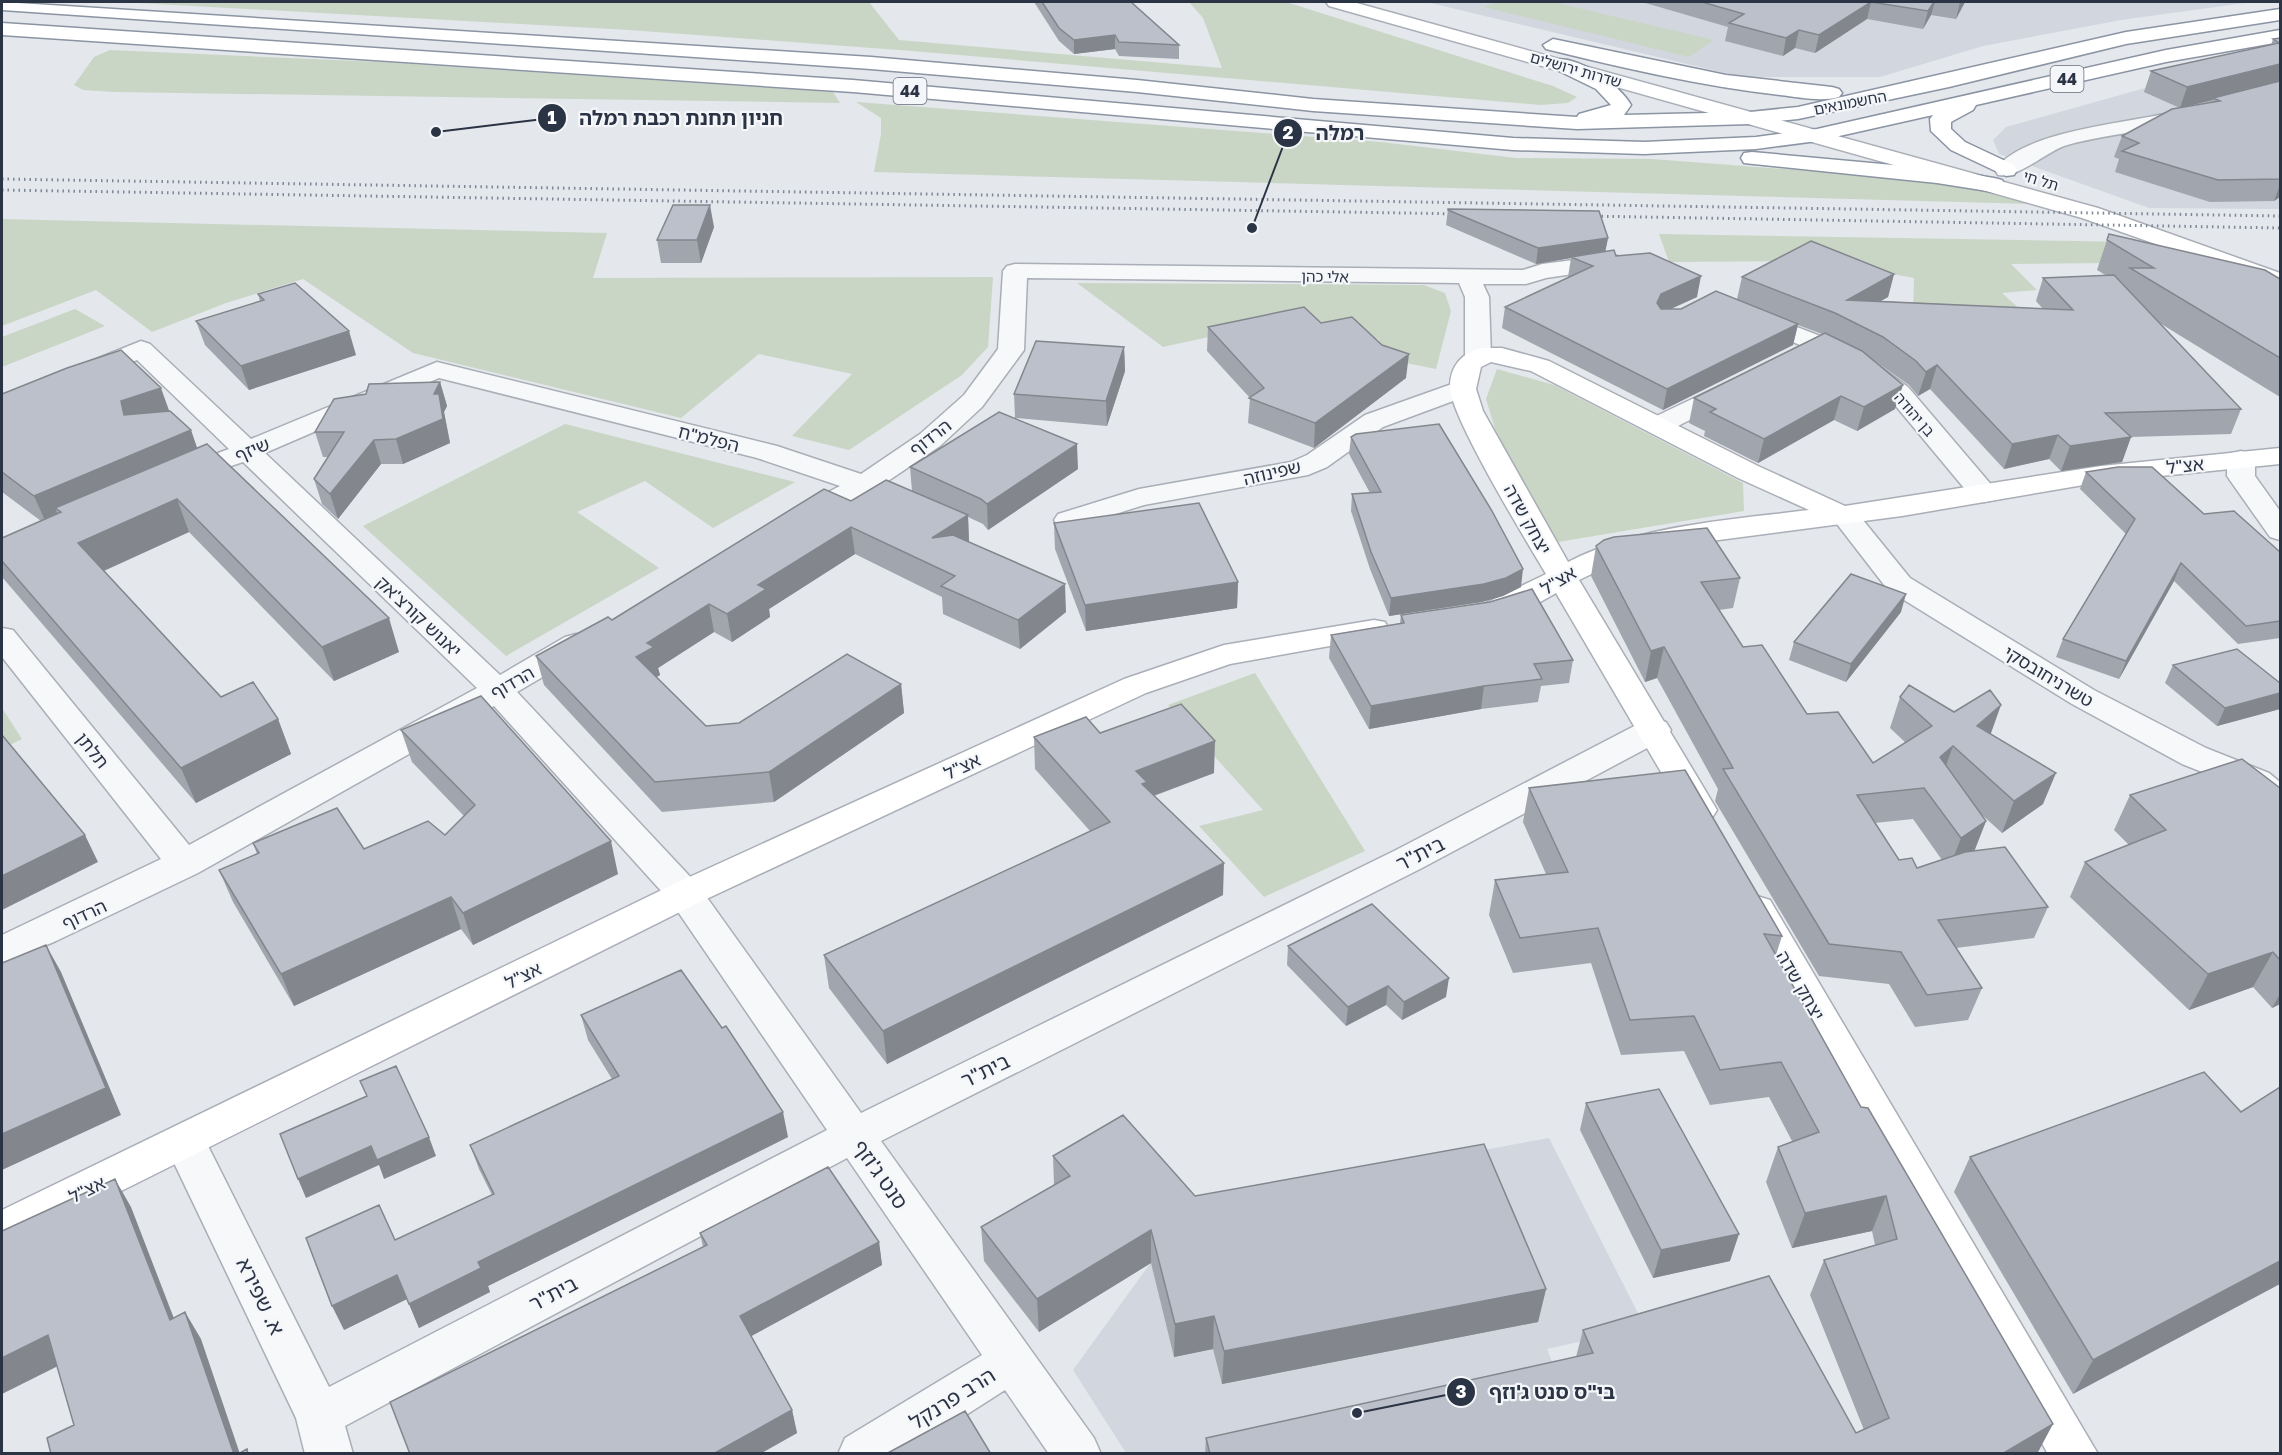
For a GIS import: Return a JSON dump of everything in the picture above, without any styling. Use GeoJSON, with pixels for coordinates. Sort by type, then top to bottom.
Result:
{"type":"FeatureCollection","features":[{"type":"Feature","properties":{"kind":"main road","name":"שדרות ירושלים"},"geometry":{"type":"LineString","coordinates":[[1335,2],[1817,135]]}},
{"type":"Feature","properties":{"kind":"main road","name":"שדרות ירושלים"},"geometry":{"type":"LineString","coordinates":[[1395,2],[1798,113]]}},
{"type":"Feature","properties":{"kind":"main road","name":"44"},"geometry":{"type":"LineString","coordinates":[[2,5],[871,63],[1137,86],[1313,105],[1533,121],[1638,122],[1750,118]]}},
{"type":"Feature","properties":{"kind":"main road","name":"44"},"geometry":{"type":"LineString","coordinates":[[1948,81],[2126,38],[2280,15]]}},
{"type":"Feature","properties":{"kind":"main road","name":"44"},"geometry":{"type":"LineString","coordinates":[[2,29],[853,86],[1277,125],[1561,147],[1694,146],[1817,135]]}},
{"type":"Feature","properties":{"kind":"main road","name":"44"},"geometry":{"type":"LineString","coordinates":[[1856,128],[2166,56],[2280,36]]}},
{"type":"Feature","properties":{"kind":"main road"},"geometry":{"type":"LineString","coordinates":[[1553,45],[1720,81],[1790,91],[1873,92],[1948,81]]}},
{"type":"Feature","properties":{"kind":"main road"},"geometry":{"type":"LineString","coordinates":[[1533,121],[1605,116],[1617,111],[1621,105],[1610,89],[1560,64]]}},
{"type":"Feature","properties":{"kind":"main road","name":"החשמונאים"},"geometry":{"type":"LineString","coordinates":[[1750,118],[1798,113],[1948,81]]}},
{"type":"Feature","properties":{"kind":"main road"},"geometry":{"type":"LineString","coordinates":[[1998,95],[1958,109],[1940,119],[1941,130],[1958,146],[2000,177]]}},
{"type":"Feature","properties":{"kind":"main road","name":"תל חי"},"geometry":{"type":"LineString","coordinates":[[1798,113],[1856,128],[2000,177],[2280,261]]}},
{"type":"Feature","properties":{"kind":"main road","name":"החשמונאים"},"geometry":{"type":"LineString","coordinates":[[1817,135],[1856,128]]}},
{"type":"Feature","properties":{"kind":"main road","name":"תל חי"},"geometry":{"type":"LineString","coordinates":[[1817,135],[2000,177],[2090,213],[2280,281]]}},
{"type":"Feature","properties":{"kind":"main road"},"geometry":{"type":"LineString","coordinates":[[1561,147],[1785,160],[1938,176],[2000,177]]}},
{"type":"Feature","properties":{"kind":"main road"},"geometry":{"type":"LineString","coordinates":[[1463,388],[1468,365],[1485,350],[1540,366],[1748,472],[1844,515]]}},
{"type":"Feature","properties":{"kind":"main road","name":"יצחק שדה"},"geometry":{"type":"LineString","coordinates":[[1463,388],[1483,437],[1562,580],[1654,730],[1718,842]]}},
{"type":"Feature","properties":{"kind":"main road","name":"אצ\"ל"},"geometry":{"type":"LineString","coordinates":[[1464,616],[1515,604],[1562,580],[1587,562],[1627,548],[1756,526],[1984,494],[2053,496],[2241,467],[2280,456]]}},
{"type":"Feature","properties":{"kind":"main road","name":"אצ\"ל"},"geometry":{"type":"LineString","coordinates":[[2241,467],[2280,472]]}},
{"type":"Feature","properties":{"kind":"main road"},"geometry":{"type":"LineString","coordinates":[[1748,472],[1766,488],[1772,501],[1768,512],[1756,526]]}},
{"type":"Feature","properties":{"kind":"main road","name":"אצ\"ל"},"geometry":{"type":"LineString","coordinates":[[2,1230],[686,894],[1135,686],[1224,656],[1408,624]]}},
{"type":"Feature","properties":{"kind":"main road","name":"יצחק שדה"},"geometry":{"type":"LineString","coordinates":[[1742,883],[2074,1454]]}},
{"type":"Feature","properties":{"kind":"street"},"geometry":{"type":"LineString","coordinates":[[2000,177],[2038,149],[2062,140],[2166,120],[2280,91]]}},
{"type":"Feature","properties":{"kind":"street","name":"אלי כהן"},"geometry":{"type":"LineString","coordinates":[[1015,271],[1526,277],[1542,271],[1632,259]]}},
{"type":"Feature","properties":{"kind":"street","name":"הרדוף"},"geometry":{"type":"LineString","coordinates":[[772,533],[865,484],[930,440],[973,401],[1011,350],[1015,271]]}},
{"type":"Feature","properties":{"kind":"street"},"geometry":{"type":"LineString","coordinates":[[1468,276],[1477,297],[1485,350]]}},
{"type":"Feature","properties":{"kind":"street","name":"בן יהודה"},"geometry":{"type":"LineString","coordinates":[[1732,309],[1819,344],[1866,368],[1899,393],[1984,494]]}},
{"type":"Feature","properties":{"kind":"street"},"geometry":{"type":"LineString","coordinates":[[1787,360],[1819,344]]}},
{"type":"Feature","properties":{"kind":"street","name":"יאנוש קורצ'אק"},"geometry":{"type":"LineString","coordinates":[[2,406],[141,349],[498,691],[686,894]]}},
{"type":"Feature","properties":{"kind":"street","name":"הפלמ\"ח"},"geometry":{"type":"LineString","coordinates":[[437,370],[767,452],[865,484],[897,498]]}},
{"type":"Feature","properties":{"kind":"street","name":"שיזף"},"geometry":{"type":"LineString","coordinates":[[203,470],[437,370]]}},
{"type":"Feature","properties":{"kind":"street"},"geometry":{"type":"LineString","coordinates":[[1659,425],[1755,376]]}},
{"type":"Feature","properties":{"kind":"street","name":"שפינוזה"},"geometry":{"type":"LineString","coordinates":[[1068,520],[1139,497],[1298,469],[1317,461],[1374,421],[1463,388]]}},
{"type":"Feature","properties":{"kind":"street"},"geometry":{"type":"LineString","coordinates":[[2241,467],[2280,531]]}},
{"type":"Feature","properties":{"kind":"street","name":"טשרניחובסקי"},"geometry":{"type":"LineString","coordinates":[[1844,515],[1899,584],[2083,698],[2194,756],[2257,781],[2280,799]]}},
{"type":"Feature","properties":{"kind":"street","name":"הרדוף"},"geometry":{"type":"LineString","coordinates":[[2,950],[76,918],[184,864],[498,691],[599,631]]}},
{"type":"Feature","properties":{"kind":"street","name":"תלתן"},"geometry":{"type":"LineString","coordinates":[[2,637],[184,864]]}},
{"type":"Feature","properties":{"kind":"street","name":"בית\"ר"},"geometry":{"type":"LineString","coordinates":[[324,1435],[854,1135],[1409,859],[1654,730]]}},
{"type":"Feature","properties":{"kind":"street","name":"סנט ג'וזף"},"geometry":{"type":"LineString","coordinates":[[686,894],[1077,1454]]}},
{"type":"Feature","properties":{"kind":"street","name":"א. שפירא"},"geometry":{"type":"LineString","coordinates":[[185,1142],[324,1435]]}},
{"type":"Feature","properties":{"kind":"street","name":"הרב פרנקל"},"geometry":{"type":"LineString","coordinates":[[862,1454],[1012,1361]]}},
{"type":"Feature","properties":{"kind":"shaded area"},"geometry":{"type":"Polygon","coordinates":[[[1426,2],[2252,2],[2121,20],[1983,46],[1880,77],[1742,77],[1426,2]]]}},
{"type":"Feature","properties":{"kind":"shaded area"},"geometry":{"type":"Polygon","coordinates":[[[2280,54],[2280,209],[2149,208],[1999,154],[1993,140],[2006,127],[2245,60],[2280,54]]]}},
{"type":"Feature","properties":{"kind":"shaded area"},"geometry":{"type":"Polygon","coordinates":[[[1549,1138],[1645,1327],[1547,1349],[1588,1453],[1126,1453],[1073,1370],[1194,1203],[1549,1138]]]}},
{"type":"Feature","properties":{"kind":"green space"},"geometry":{"type":"Polygon","coordinates":[[[120,2],[869,2],[899,40],[1222,68],[1203,18],[1189,2],[1286,2],[1553,86],[1577,97],[1568,103],[1540,105],[912,51],[629,30],[120,2]]]}},
{"type":"Feature","properties":{"kind":"green space"},"geometry":{"type":"Polygon","coordinates":[[[1495,2],[1553,2],[1714,40],[1689,57],[1484,7],[1495,2]]]}},
{"type":"Feature","properties":{"kind":"green space"},"geometry":{"type":"Polygon","coordinates":[[[110,50],[381,62],[833,92],[840,103],[115,92],[83,90],[74,85],[94,57],[110,50]]]}},
{"type":"Feature","properties":{"kind":"green space"},"geometry":{"type":"Polygon","coordinates":[[[856,102],[1381,142],[1516,158],[1652,159],[1838,173],[1939,184],[1982,191],[2030,204],[874,172],[881,134],[881,118],[856,102]]]}},
{"type":"Feature","properties":{"kind":"green space"},"geometry":{"type":"Polygon","coordinates":[[[2,219],[607,233],[593,278],[993,277],[988,347],[962,375],[849,450],[792,436],[852,374],[759,354],[681,418],[413,353],[303,279],[226,303],[152,332],[96,290],[2,326],[2,219]]]}},
{"type":"Feature","properties":{"kind":"green space"},"geometry":{"type":"Polygon","coordinates":[[[1659,234],[2133,242],[2111,263],[2011,264],[2037,290],[2002,293],[2033,321],[1913,314],[1914,278],[1822,261],[1669,262],[1659,234]]]}},
{"type":"Feature","properties":{"kind":"green space"},"geometry":{"type":"Polygon","coordinates":[[[1077,283],[1424,285],[1445,293],[1451,311],[1436,369],[1391,360],[1378,339],[1299,317],[1163,347],[1077,283]]]}},
{"type":"Feature","properties":{"kind":"green space"},"geometry":{"type":"Polygon","coordinates":[[[75,309],[105,326],[2,367],[2,337],[75,309]]]}},
{"type":"Feature","properties":{"kind":"green space"},"geometry":{"type":"Polygon","coordinates":[[[1497,369],[1554,385],[1743,483],[1744,511],[1558,542],[1500,445],[1486,399],[1497,369]]]}},
{"type":"Feature","properties":{"kind":"green space"},"geometry":{"type":"Polygon","coordinates":[[[565,424],[795,482],[713,528],[645,481],[577,512],[659,568],[506,656],[363,526],[565,424]]]}},
{"type":"Feature","properties":{"kind":"green space"},"geometry":{"type":"Polygon","coordinates":[[[1255,673],[1365,851],[1264,897],[1199,826],[1263,810],[1168,705],[1255,673]]]}},
{"type":"Feature","properties":{"kind":"green space"},"geometry":{"type":"Polygon","coordinates":[[[2,708],[22,739],[2,749],[2,708]]]}},
{"type":"Feature","properties":{"kind":"building"},"geometry":{"type":"Polygon","coordinates":[[[1042,2],[1131,2],[1179,45],[1119,42],[1115,35],[1074,40],[1059,28],[1042,2]]]}},
{"type":"Feature","properties":{"kind":"building"},"geometry":{"type":"Polygon","coordinates":[[[1702,2],[1871,2],[1819,35],[1799,30],[1786,38],[1729,23],[1744,14],[1702,2]]]}},
{"type":"Feature","properties":{"kind":"building"},"geometry":{"type":"Polygon","coordinates":[[[1871,2],[1934,2],[1928,11],[1871,2]]]}},
{"type":"Feature","properties":{"kind":"building"},"geometry":{"type":"Polygon","coordinates":[[[2280,38],[2280,64],[2187,87],[2151,71],[2279,43],[2273,39],[2280,38]]]}},
{"type":"Feature","properties":{"kind":"building"},"geometry":{"type":"Polygon","coordinates":[[[2280,81],[2280,179],[2218,180],[2122,151],[2139,143],[2122,136],[2172,109],[2220,101],[2213,98],[2280,81]]]}},
{"type":"Feature","properties":{"kind":"building"},"geometry":{"type":"Polygon","coordinates":[[[673,205],[710,205],[697,240],[657,240],[673,205]]]}},
{"type":"Feature","properties":{"kind":"building"},"geometry":{"type":"Polygon","coordinates":[[[1448,209],[1599,211],[1608,238],[1538,248],[1448,209]]]}},
{"type":"Feature","properties":{"kind":"building"},"geometry":{"type":"Polygon","coordinates":[[[2109,234],[2265,270],[2280,279],[2280,358],[2130,268],[2154,268],[2107,240],[2109,234]]]}},
{"type":"Feature","properties":{"kind":"building"},"geometry":{"type":"Polygon","coordinates":[[[1811,241],[1894,274],[1847,300],[2073,310],[2043,278],[2114,275],[2241,409],[2105,413],[2131,437],[2070,446],[2058,435],[2012,444],[1937,365],[1926,372],[1916,361],[1883,337],[1835,313],[1742,277],[1811,241]]]}},
{"type":"Feature","properties":{"kind":"building"},"geometry":{"type":"Polygon","coordinates":[[[1614,250],[1616,256],[1650,253],[1701,276],[1661,294],[1657,303],[1661,309],[1681,309],[1716,291],[1798,324],[1667,389],[1505,307],[1593,266],[1571,257],[1614,250]]]}},
{"type":"Feature","properties":{"kind":"building"},"geometry":{"type":"Polygon","coordinates":[[[295,283],[349,331],[241,366],[196,321],[264,300],[258,294],[295,283]]]}},
{"type":"Feature","properties":{"kind":"building"},"geometry":{"type":"Polygon","coordinates":[[[1304,307],[1321,323],[1352,317],[1382,345],[1409,354],[1315,423],[1249,398],[1264,388],[1208,327],[1304,307]]]}},
{"type":"Feature","properties":{"kind":"building"},"geometry":{"type":"Polygon","coordinates":[[[1825,333],[1862,351],[1903,385],[1864,407],[1841,396],[1764,439],[1710,412],[1716,409],[1694,398],[1825,333]]]}},
{"type":"Feature","properties":{"kind":"building"},"geometry":{"type":"Polygon","coordinates":[[[1036,341],[1124,347],[1106,401],[1014,394],[1036,341]]]}},
{"type":"Feature","properties":{"kind":"building"},"geometry":{"type":"Polygon","coordinates":[[[121,350],[161,388],[121,401],[124,415],[170,411],[191,430],[34,496],[2,472],[2,394],[67,368],[121,350]]]}},
{"type":"Feature","properties":{"kind":"building"},"geometry":{"type":"Polygon","coordinates":[[[440,382],[434,394],[439,394],[443,419],[396,439],[374,440],[330,494],[314,479],[344,432],[315,432],[334,399],[366,394],[369,384],[440,382]]]}},
{"type":"Feature","properties":{"kind":"building"},"geometry":{"type":"Polygon","coordinates":[[[999,412],[1077,444],[987,504],[981,499],[910,467],[999,412]]]}},
{"type":"Feature","properties":{"kind":"building"},"geometry":{"type":"Polygon","coordinates":[[[1439,424],[1492,511],[1523,569],[1506,578],[1484,584],[1391,598],[1371,552],[1352,494],[1381,492],[1351,437],[1356,434],[1439,424]]]}},
{"type":"Feature","properties":{"kind":"building"},"geometry":{"type":"Polygon","coordinates":[[[207,444],[389,618],[322,647],[177,499],[78,543],[221,697],[253,682],[278,719],[181,768],[2,561],[2,538],[61,512],[55,508],[207,444]]]}},
{"type":"Feature","properties":{"kind":"building"},"geometry":{"type":"Polygon","coordinates":[[[2118,467],[2152,467],[2204,514],[2234,511],[2280,552],[2280,621],[2246,626],[2181,563],[2126,661],[2063,639],[2135,519],[2086,472],[2118,467]]]}},
{"type":"Feature","properties":{"kind":"building"},"geometry":{"type":"Polygon","coordinates":[[[886,480],[968,515],[932,538],[953,535],[1065,584],[1018,620],[941,586],[955,576],[851,527],[758,585],[766,589],[727,614],[709,604],[647,643],[654,647],[636,657],[706,726],[739,723],[847,654],[901,684],[769,772],[655,782],[536,656],[608,617],[612,620],[824,489],[851,501],[886,480]]]}},
{"type":"Feature","properties":{"kind":"building"},"geometry":{"type":"Polygon","coordinates":[[[1199,503],[1238,582],[1085,605],[1054,523],[1199,503]]]}},
{"type":"Feature","properties":{"kind":"building"},"geometry":{"type":"Polygon","coordinates":[[[1707,528],[1740,578],[1701,582],[1743,647],[1762,645],[1807,714],[1838,712],[1873,763],[1932,726],[1900,697],[1909,685],[1954,712],[1990,690],[2001,705],[1977,726],[2056,773],[2014,801],[1953,746],[1940,757],[1986,821],[1961,838],[1924,788],[1857,795],[1899,860],[1912,858],[1917,868],[1965,852],[2005,847],[2048,907],[1938,920],[1982,988],[1927,995],[1901,952],[1829,944],[1723,769],[1733,768],[1664,647],[1651,651],[1596,546],[1614,537],[1707,528]]]}},
{"type":"Feature","properties":{"kind":"building"},"geometry":{"type":"Polygon","coordinates":[[[1851,574],[1906,594],[1851,664],[1794,642],[1851,574]]]}},
{"type":"Feature","properties":{"kind":"building"},"geometry":{"type":"Polygon","coordinates":[[[1532,589],[1573,660],[1534,664],[1542,679],[1484,686],[1371,706],[1331,635],[1404,623],[1401,615],[1490,602],[1532,589]]]}},
{"type":"Feature","properties":{"kind":"building"},"geometry":{"type":"Polygon","coordinates":[[[2237,649],[2280,683],[2280,693],[2225,708],[2173,665],[2237,649]]]}},
{"type":"Feature","properties":{"kind":"building"},"geometry":{"type":"Polygon","coordinates":[[[481,696],[611,841],[463,913],[451,897],[281,974],[219,870],[259,853],[253,843],[337,808],[364,849],[428,821],[445,835],[475,805],[401,730],[481,696]]]}},
{"type":"Feature","properties":{"kind":"building"},"geometry":{"type":"Polygon","coordinates":[[[1181,704],[1215,741],[1136,771],[1147,782],[1142,784],[1224,863],[883,1031],[824,955],[1110,822],[1034,737],[1086,717],[1100,733],[1181,704]]]}},
{"type":"Feature","properties":{"kind":"building"},"geometry":{"type":"Polygon","coordinates":[[[2,735],[85,835],[2,876],[2,735]]]}},
{"type":"Feature","properties":{"kind":"building"},"geometry":{"type":"Polygon","coordinates":[[[2242,759],[2280,788],[2280,960],[2273,952],[2208,974],[2085,862],[2166,830],[2130,795],[2242,759]]]}},
{"type":"Feature","properties":{"kind":"building"},"geometry":{"type":"Polygon","coordinates":[[[1685,770],[1782,936],[1764,934],[1861,1107],[1868,1108],[2053,1424],[2002,1454],[1210,1454],[1206,1438],[1593,1353],[1583,1330],[1769,1276],[1856,1433],[1889,1418],[1824,1260],[1897,1239],[1886,1196],[1805,1213],[1778,1147],[1819,1132],[1781,1062],[1720,1070],[1694,1016],[1630,1020],[1598,928],[1520,938],[1495,880],[1568,872],[1529,788],[1685,770]]]}},
{"type":"Feature","properties":{"kind":"building"},"geometry":{"type":"Polygon","coordinates":[[[1372,904],[1449,978],[1404,1002],[1388,986],[1348,1007],[1288,946],[1372,904]]]}},
{"type":"Feature","properties":{"kind":"building"},"geometry":{"type":"Polygon","coordinates":[[[46,945],[106,1088],[2,1134],[2,963],[46,945]]]}},
{"type":"Feature","properties":{"kind":"building"},"geometry":{"type":"Polygon","coordinates":[[[681,970],[722,1028],[726,1026],[783,1112],[478,1262],[481,1268],[409,1304],[397,1275],[332,1306],[306,1238],[379,1205],[395,1240],[494,1194],[470,1145],[619,1076],[581,1015],[681,970]]]}},
{"type":"Feature","properties":{"kind":"building"},"geometry":{"type":"Polygon","coordinates":[[[396,1066],[429,1137],[377,1160],[371,1146],[298,1179],[280,1134],[367,1096],[360,1081],[396,1066]]]}},
{"type":"Feature","properties":{"kind":"building"},"geometry":{"type":"Polygon","coordinates":[[[2204,1072],[2241,1112],[2280,1087],[2280,1261],[2093,1360],[1970,1157],[2204,1072]]]}},
{"type":"Feature","properties":{"kind":"building"},"geometry":{"type":"Polygon","coordinates":[[[1659,1089],[1739,1234],[1661,1250],[1586,1103],[1659,1089]]]}},
{"type":"Feature","properties":{"kind":"building"},"geometry":{"type":"Polygon","coordinates":[[[1123,1115],[1195,1196],[1484,1144],[1546,1289],[1224,1351],[1214,1316],[1175,1324],[1151,1230],[1037,1299],[981,1227],[1070,1176],[1053,1156],[1123,1115]]]}},
{"type":"Feature","properties":{"kind":"building"},"geometry":{"type":"Polygon","coordinates":[[[828,1167],[879,1242],[740,1316],[792,1410],[713,1454],[410,1454],[390,1402],[707,1245],[700,1233],[828,1167]]]}},
{"type":"Feature","properties":{"kind":"building"},"geometry":{"type":"Polygon","coordinates":[[[115,1179],[170,1320],[185,1312],[234,1454],[51,1454],[47,1438],[74,1425],[48,1335],[2,1358],[2,1231],[115,1179]]]}},
{"type":"Feature","properties":{"kind":"building"},"geometry":{"type":"Polygon","coordinates":[[[965,1411],[991,1454],[886,1454],[965,1411]]]}},
{"type":"Feature","properties":{"kind":"building"},"geometry":{"type":"Polygon","coordinates":[[[247,1449],[248,1454],[238,1454],[247,1449]]]}},
{"type":"Feature","properties":{"kind":"railway"},"geometry":{"type":"LineString","coordinates":[[2,179],[2280,216]]}},
{"type":"Feature","properties":{"kind":"railway"},"geometry":{"type":"LineString","coordinates":[[2,190],[1465,214]]}},
{"type":"Feature","properties":{"kind":"railway"},"geometry":{"type":"LineString","coordinates":[[1585,216],[2280,228]]}},
{"type":"Feature","properties":{"kind":"place","name":"חניון תחנת רכבת רמלה"},"geometry":{"type":"Point","coordinates":[436,132]}},
{"type":"Feature","properties":{"kind":"place","name":"רמלה"},"geometry":{"type":"Point","coordinates":[1252,228]}},
{"type":"Feature","properties":{"kind":"place","name":"בי\"ס סנט ג'וזף"},"geometry":{"type":"Point","coordinates":[1357,1413]}}]}
